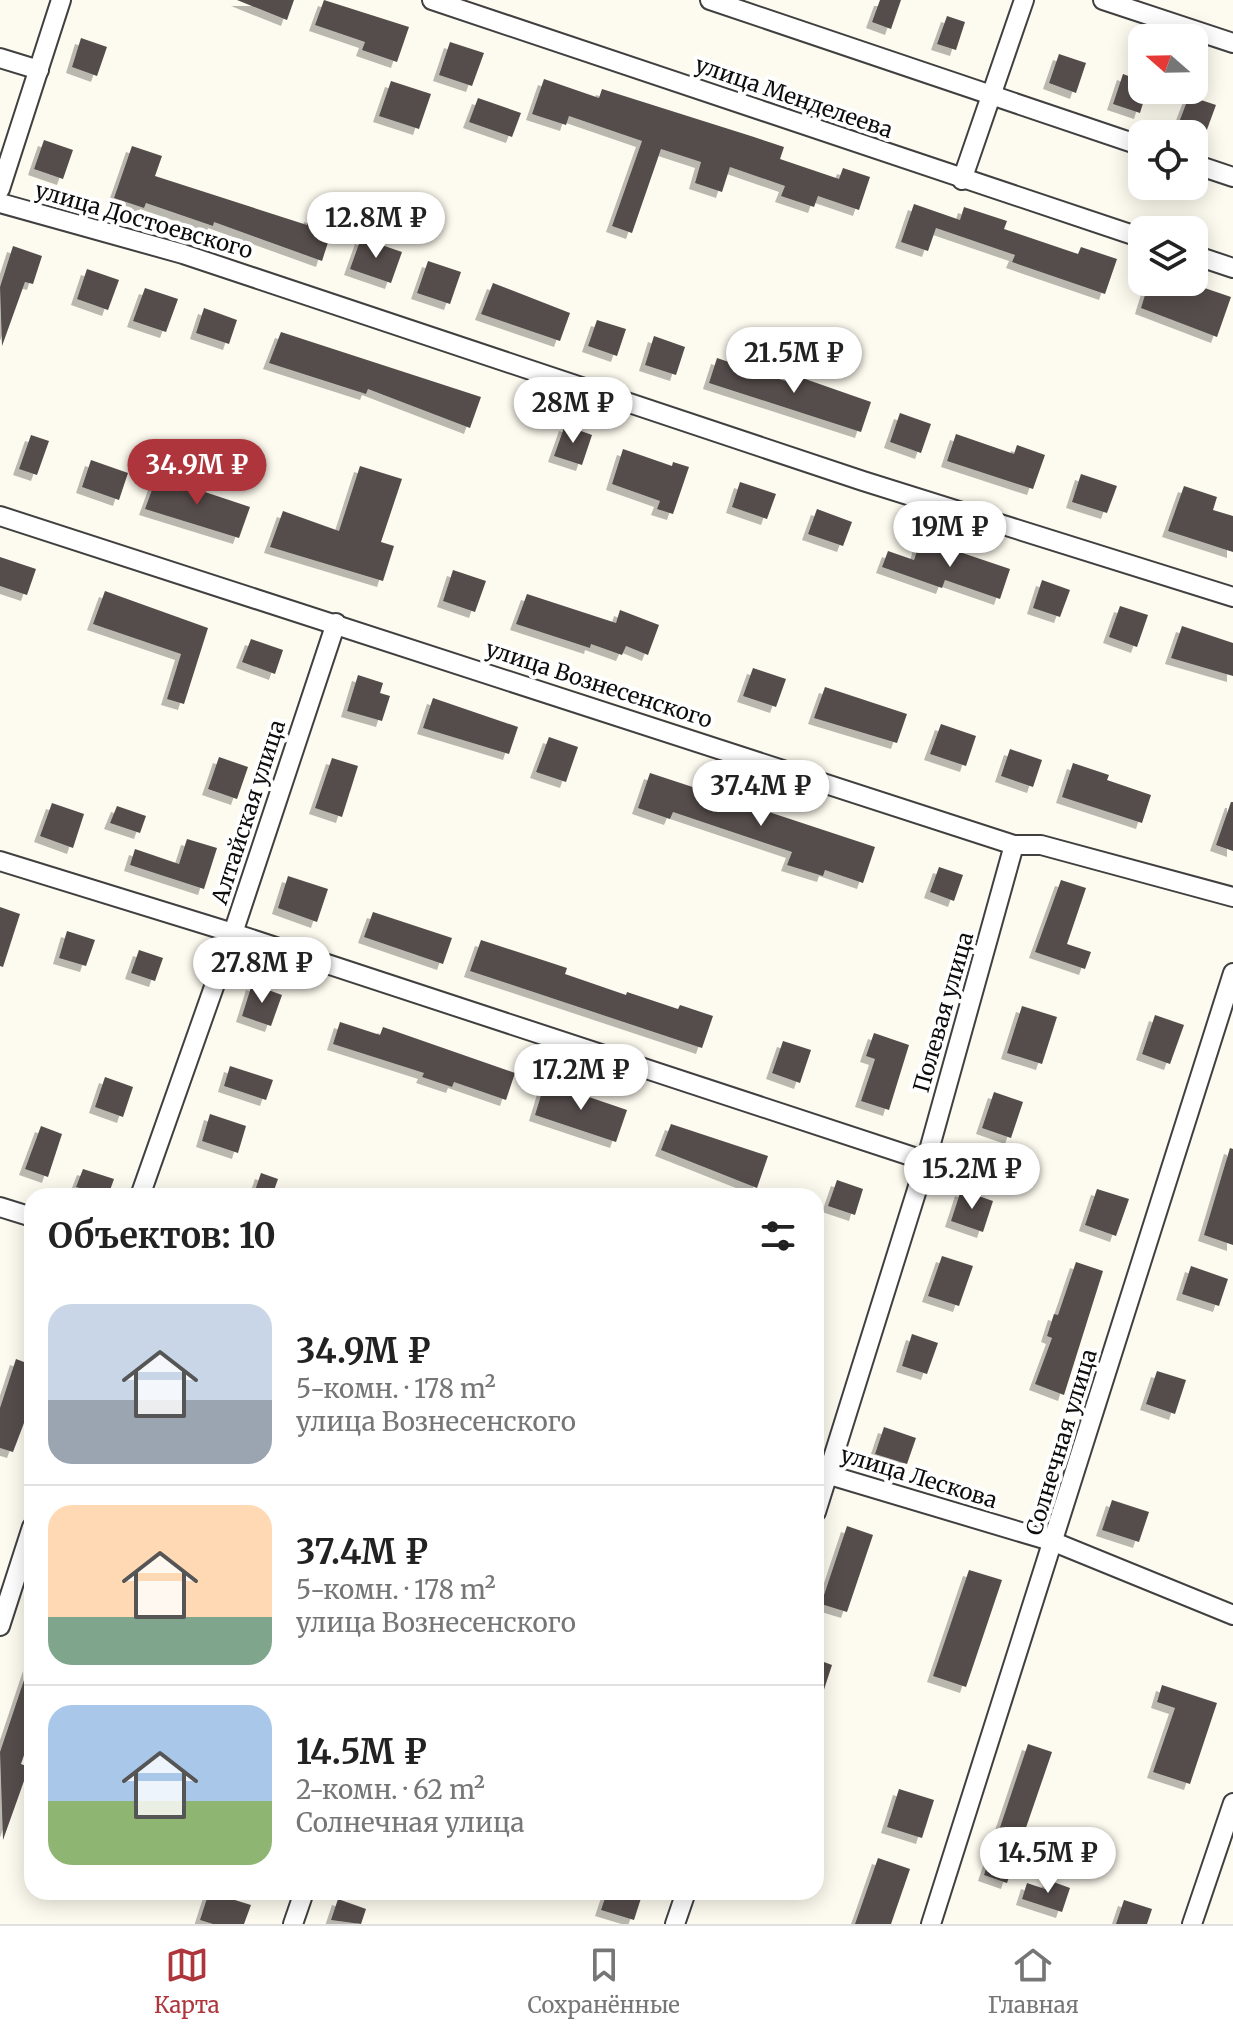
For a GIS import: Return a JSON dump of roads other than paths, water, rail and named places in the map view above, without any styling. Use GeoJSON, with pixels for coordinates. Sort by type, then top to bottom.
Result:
{"type":"FeatureCollection","features":[{"type":"Feature","properties":{"kind":"street"},"geometry":{"type":"LineString","coordinates":[[0,189],[61,0]]}},
{"type":"Feature","properties":{"kind":"street","name":"улица Менделеева"},"geometry":{"type":"LineString","coordinates":[[432,0],[462,5],[962,180],[1128,233]]}},
{"type":"Feature","properties":{"kind":"street"},"geometry":{"type":"LineString","coordinates":[[710,0],[1128,141]]}},
{"type":"Feature","properties":{"kind":"street"},"geometry":{"type":"LineString","coordinates":[[962,180],[1024,0]]}},
{"type":"Feature","properties":{"kind":"street"},"geometry":{"type":"LineString","coordinates":[[1103,0],[1233,43]]}},
{"type":"Feature","properties":{"kind":"street"},"geometry":{"type":"LineString","coordinates":[[0,58],[39,70]]}},
{"type":"Feature","properties":{"kind":"street"},"geometry":{"type":"LineString","coordinates":[[1208,169],[1233,177]]}},
{"type":"Feature","properties":{"kind":"street","name":"улица Достоевского"},"geometry":{"type":"LineString","coordinates":[[0,203],[183,254],[863,481],[1233,597]]}},
{"type":"Feature","properties":{"kind":"street"},"geometry":{"type":"LineString","coordinates":[[1208,260],[1233,268]]}},
{"type":"Feature","properties":{"kind":"street","name":"улица Вознесенского"},"geometry":{"type":"LineString","coordinates":[[0,516],[1014,845],[1041,845],[1233,897]]}},
{"type":"Feature","properties":{"kind":"street","name":"Алтайская улица"},"geometry":{"type":"LineString","coordinates":[[143,1188],[233,933],[336,623]]}},
{"type":"Feature","properties":{"kind":"street","name":"Полевая улица"},"geometry":{"type":"LineString","coordinates":[[824,1467],[926,1161],[1014,845]]}},
{"type":"Feature","properties":{"kind":"street"},"geometry":{"type":"LineString","coordinates":[[0,861],[233,933],[926,1161]]}},
{"type":"Feature","properties":{"kind":"street","name":"Солнечная улица"},"geometry":{"type":"LineString","coordinates":[[931,1924],[1233,973]]}},
{"type":"Feature","properties":{"kind":"street"},"geometry":{"type":"LineString","coordinates":[[0,1207],[24,1214]]}},
{"type":"Feature","properties":{"kind":"street","name":"улица Лескова"},"geometry":{"type":"LineString","coordinates":[[824,1474],[1054,1542],[1233,1615]]}},
{"type":"Feature","properties":{"kind":"street"},"geometry":{"type":"LineString","coordinates":[[0,1626],[24,1552]]}},
{"type":"Feature","properties":{"kind":"street"},"geometry":{"type":"LineString","coordinates":[[1192,1924],[1233,1803]]}},
{"type":"Feature","properties":{"kind":"street"},"geometry":{"type":"LineString","coordinates":[[293,1924],[301,1900]]}},
{"type":"Feature","properties":{"kind":"street"},"geometry":{"type":"LineString","coordinates":[[675,1924],[683,1900]]}}]}
